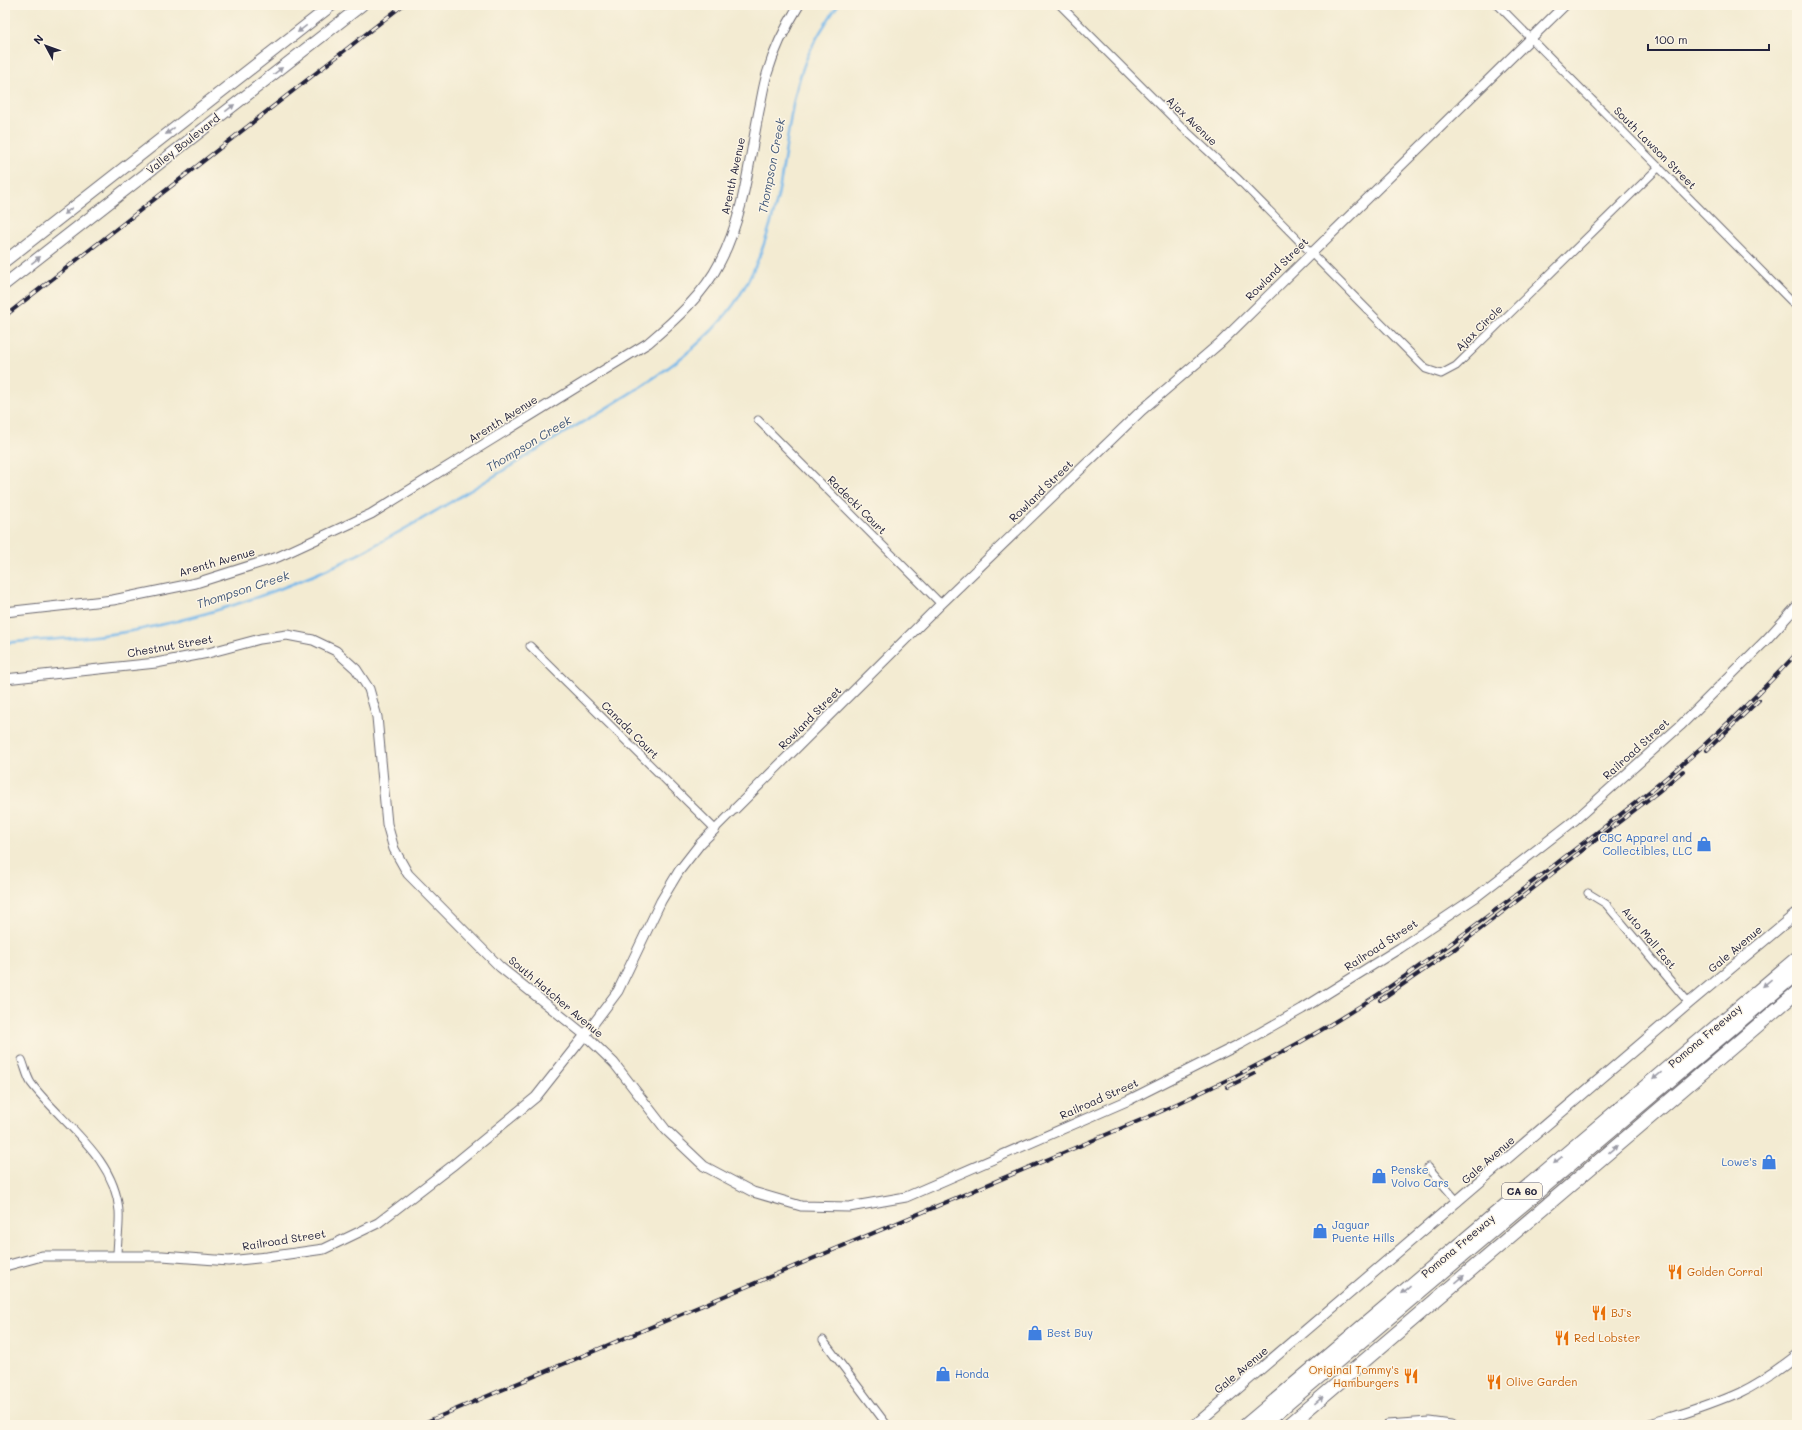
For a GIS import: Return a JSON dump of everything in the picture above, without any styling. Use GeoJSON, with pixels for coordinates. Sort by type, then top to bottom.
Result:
{"type":"FeatureCollection","features":[{"type":"Feature","properties":{"kind":"highway","name":"Pomona Freeway"},"geometry":{"type":"LineString","coordinates":[[1246,1425],[1797,958]]}},
{"type":"Feature","properties":{"kind":"highway"},"geometry":{"type":"LineString","coordinates":[[1262,1425],[1797,973]]}},
{"type":"Feature","properties":{"kind":"highway"},"geometry":{"type":"LineString","coordinates":[[1271,1425],[1797,981]]}},
{"type":"Feature","properties":{"kind":"highway","name":"CA 60"},"geometry":{"type":"LineString","coordinates":[[1289,1425],[1797,992]]}},
{"type":"Feature","properties":{"kind":"main road","name":"Valley Boulevard"},"geometry":{"type":"LineString","coordinates":[[5,261],[332,5]]}},
{"type":"Feature","properties":{"kind":"main road","name":"Valley Boulevard"},"geometry":{"type":"LineString","coordinates":[[5,284],[362,5]]}},
{"type":"Feature","properties":{"kind":"main road"},"geometry":{"type":"LineString","coordinates":[[201,107],[212,121]]}},
{"type":"Feature","properties":{"kind":"main road","name":"Gale Avenue"},"geometry":{"type":"LineString","coordinates":[[1195,1425],[1458,1202],[1689,1003],[1797,913]]}},
{"type":"Feature","properties":{"kind":"street","name":"Ajax Avenue"},"geometry":{"type":"LineString","coordinates":[[1060,5],[1181,126],[1237,178],[1310,253]]}},
{"type":"Feature","properties":{"kind":"street","name":"South Lawson Street"},"geometry":{"type":"LineString","coordinates":[[1498,5],[1797,307]]}},
{"type":"Feature","properties":{"kind":"street","name":"Rowland Street"},"geometry":{"type":"LineString","coordinates":[[585,1035],[618,991],[661,901],[679,871],[700,844],[941,604],[1142,410],[1220,343],[1310,253],[1565,5]]}},
{"type":"Feature","properties":{"kind":"street","name":"Arenth Avenue"},"geometry":{"type":"LineString","coordinates":[[5,612],[113,600],[196,583],[278,557],[371,514],[648,343],[676,319],[699,293],[720,262],[733,232],[742,202],[767,74],[780,39],[795,7]]}},
{"type":"Feature","properties":{"kind":"street","name":"Ajax Circle"},"geometry":{"type":"LineString","coordinates":[[1310,253],[1426,369],[1441,374],[1456,366],[1659,167]]}},
{"type":"Feature","properties":{"kind":"street","name":"Radecki Court"},"geometry":{"type":"LineString","coordinates":[[758,420],[941,604]]}},
{"type":"Feature","properties":{"kind":"street","name":"Railroad Street"},"geometry":{"type":"LineString","coordinates":[[906,1197],[1129,1100],[1228,1050],[1302,1010],[1400,948],[1476,896],[1575,820],[1680,726],[1766,640],[1797,606]]}},
{"type":"Feature","properties":{"kind":"street","name":"Chestnut Street"},"geometry":{"type":"LineString","coordinates":[[5,679],[156,663],[208,653],[260,639],[287,635],[313,640],[336,651]]}},
{"type":"Feature","properties":{"kind":"street","name":"Canada Court"},"geometry":{"type":"LineString","coordinates":[[530,646],[715,829]]}},
{"type":"Feature","properties":{"kind":"street","name":"South Hatcher Avenue"},"geometry":{"type":"LineString","coordinates":[[336,651],[356,668],[369,689],[377,717],[387,824],[394,849],[408,874],[500,967],[585,1035],[614,1063],[666,1130],[704,1166],[753,1192],[801,1206],[849,1208],[906,1197]]}},
{"type":"Feature","properties":{"kind":"street","name":"Auto Mall East"},"geometry":{"type":"LineString","coordinates":[[1588,893],[1606,904],[1689,1003]]}},
{"type":"Feature","properties":{"kind":"street","name":"Railroad Street"},"geometry":{"type":"LineString","coordinates":[[5,1266],[42,1256],[162,1256],[229,1261],[324,1248],[351,1237],[378,1223],[452,1166],[536,1097],[585,1035]]}},
{"type":"Feature","properties":{"kind":"street"},"geometry":{"type":"LineString","coordinates":[[22,1060],[30,1082],[91,1148],[104,1167],[113,1186],[119,1210],[116,1256]]}},
{"type":"Feature","properties":{"kind":"street"},"geometry":{"type":"LineString","coordinates":[[1428,1167],[1458,1202]]}},
{"type":"Feature","properties":{"kind":"street"},"geometry":{"type":"LineString","coordinates":[[823,1340],[887,1425]]}},
{"type":"Feature","properties":{"kind":"street"},"geometry":{"type":"LineString","coordinates":[[1647,1425],[1703,1407],[1741,1392],[1773,1374],[1797,1355]]}},
{"type":"Feature","properties":{"kind":"street"},"geometry":{"type":"LineString","coordinates":[[1386,1425],[1429,1422],[1452,1425]]}},
{"type":"Feature","properties":{"kind":"waterway","name":"Thompson Creek"},"geometry":{"type":"LineString","coordinates":[[5,643],[74,638],[142,629],[219,610],[269,593],[319,573],[360,553],[456,499],[661,373],[705,337],[724,317],[740,295],[758,261],[767,237],[777,200],[794,98],[799,81],[804,65],[815,41],[838,5]]}},
{"type":"Feature","properties":{"kind":"railway"},"geometry":{"type":"LineString","coordinates":[[5,316],[403,5]]}},
{"type":"Feature","properties":{"kind":"railway"},"geometry":{"type":"LineString","coordinates":[[419,1425],[1155,1114],[1292,1047],[1365,1003],[1421,965],[1476,925],[1630,807],[1659,784],[1721,729],[1797,653]]}},
{"type":"Feature","properties":{"kind":"railway"},"geometry":{"type":"LineString","coordinates":[[1707,750],[1759,700]]}},
{"type":"Feature","properties":{"kind":"railway"},"geometry":{"type":"LineString","coordinates":[[1380,1000],[1456,948],[1683,771]]}},
{"type":"Feature","properties":{"kind":"railway"},"geometry":{"type":"LineString","coordinates":[[1227,1087],[1254,1074]]}},
{"type":"Feature","properties":{"kind":"place","name":"CBC Apparel and Collectibles, LLC"},"geometry":{"type":"Point","coordinates":[1704,844]}},
{"type":"Feature","properties":{"kind":"place","name":"Lowe's"},"geometry":{"type":"Point","coordinates":[1769,1162]}},
{"type":"Feature","properties":{"kind":"place","name":"Penske Volvo Cars"},"geometry":{"type":"Point","coordinates":[1379,1176]}},
{"type":"Feature","properties":{"kind":"place","name":"Jaguar Puente Hills"},"geometry":{"type":"Point","coordinates":[1320,1231]}},
{"type":"Feature","properties":{"kind":"place","name":"Golden Corral"},"geometry":{"type":"Point","coordinates":[1675,1272]}},
{"type":"Feature","properties":{"kind":"place","name":"BJ's"},"geometry":{"type":"Point","coordinates":[1599,1313]}},
{"type":"Feature","properties":{"kind":"place","name":"Best Buy"},"geometry":{"type":"Point","coordinates":[1035,1333]}},
{"type":"Feature","properties":{"kind":"place","name":"Red Lobster"},"geometry":{"type":"Point","coordinates":[1562,1338]}},
{"type":"Feature","properties":{"kind":"place","name":"Honda"},"geometry":{"type":"Point","coordinates":[943,1374]}},
{"type":"Feature","properties":{"kind":"place","name":"Original Tommy's Hamburgers"},"geometry":{"type":"Point","coordinates":[1411,1376]}},
{"type":"Feature","properties":{"kind":"place","name":"Olive Garden"},"geometry":{"type":"Point","coordinates":[1494,1382]}}]}
